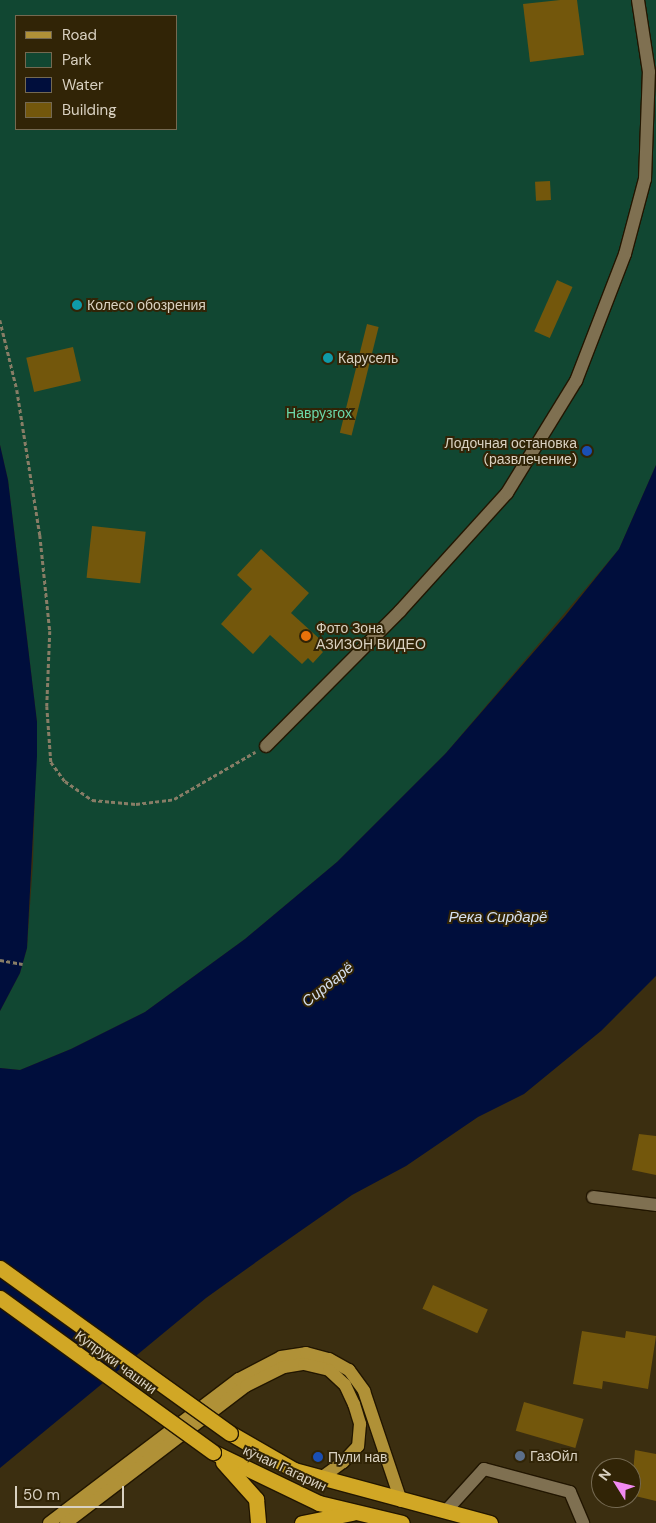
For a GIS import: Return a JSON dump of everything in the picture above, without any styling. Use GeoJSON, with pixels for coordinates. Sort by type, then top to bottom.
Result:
{"type":"FeatureCollection","features":[{"type":"Feature","properties":{"kind":"highway"},"geometry":{"type":"LineString","coordinates":[[0,1268],[230,1433],[294,1470],[426,1508],[490,1523]]}},
{"type":"Feature","properties":{"kind":"highway","name":"Купруки чашни"},"geometry":{"type":"LineString","coordinates":[[0,1298],[213,1452]]}},
{"type":"Feature","properties":{"kind":"highway"},"geometry":{"type":"LineString","coordinates":[[213,1452],[256,1499],[258,1523]]}},
{"type":"Feature","properties":{"kind":"highway","name":"кӯчаи Гагарин"},"geometry":{"type":"LineString","coordinates":[[213,1452],[319,1504],[402,1523]]}},
{"type":"Feature","properties":{"kind":"highway"},"geometry":{"type":"LineString","coordinates":[[302,1523],[360,1512]]}},
{"type":"Feature","properties":{"kind":"main road"},"geometry":{"type":"LineString","coordinates":[[49,1523],[239,1379],[281,1357],[306,1353],[329,1359],[350,1370],[364,1391],[401,1501]]}},
{"type":"Feature","properties":{"kind":"main road"},"geometry":{"type":"LineString","coordinates":[[66,1523],[246,1386],[284,1367],[304,1364],[329,1370],[345,1385],[354,1404],[360,1424],[358,1446],[343,1462],[320,1479]]}},
{"type":"Feature","properties":{"kind":"street"},"geometry":{"type":"LineString","coordinates":[[266,746],[400,611],[507,493],[576,381],[625,254],[645,179],[649,72],[638,0]]}},
{"type":"Feature","properties":{"kind":"street"},"geometry":{"type":"LineString","coordinates":[[593,1197],[656,1205]]}},
{"type":"Feature","properties":{"kind":"street"},"geometry":{"type":"LineString","coordinates":[[445,1512],[484,1469],[570,1492],[583,1523]]}},
{"type":"Feature","properties":{"kind":"path"},"geometry":{"type":"LineString","coordinates":[[0,320],[17,390],[40,535],[50,631],[46,706],[51,762],[65,781],[92,800],[136,804],[174,799],[266,746]]}},
{"type":"Feature","properties":{"kind":"path"},"geometry":{"type":"LineString","coordinates":[[0,960],[23,964]]}},
{"type":"Feature","properties":{"kind":"green space","name":"Наврузгох"},"geometry":{"type":"Polygon","coordinates":[[[0,0],[656,0],[656,465],[619,549],[446,753],[337,862],[245,939],[145,1012],[71,1049],[20,1070],[0,1068],[0,1011],[20,973],[27,948],[33,863],[37,722],[8,480],[0,445],[0,0]]]}},
{"type":"Feature","properties":{"kind":"water"},"geometry":{"type":"Polygon","coordinates":[[[0,445],[8,480],[37,722],[37,756],[27,948],[20,973],[0,1011],[0,445]]]}},
{"type":"Feature","properties":{"kind":"water","name":"Река Сирдарё"},"geometry":{"type":"Polygon","coordinates":[[[656,465],[656,976],[601,1031],[524,1094],[478,1117],[406,1166],[352,1195],[266,1255],[206,1298],[0,1468],[0,1068],[20,1070],[71,1049],[145,1012],[245,939],[337,862],[446,753],[565,616],[619,549],[656,465]]]}},
{"type":"Feature","properties":{"kind":"building"},"geometry":{"type":"Polygon","coordinates":[[[577,0],[584,55],[530,62],[523,4],[577,0]]]}},
{"type":"Feature","properties":{"kind":"building"},"geometry":{"type":"Polygon","coordinates":[[[550,181],[551,200],[536,201],[535,182],[550,181]]]}},
{"type":"Feature","properties":{"kind":"building"},"geometry":{"type":"Polygon","coordinates":[[[557,280],[573,287],[550,338],[534,331],[557,280]]]}},
{"type":"Feature","properties":{"kind":"building"},"geometry":{"type":"Polygon","coordinates":[[[367,324],[379,327],[352,436],[340,433],[367,324]]]}},
{"type":"Feature","properties":{"kind":"building"},"geometry":{"type":"Polygon","coordinates":[[[73,347],[81,381],[34,392],[26,358],[73,347]]]}},
{"type":"Feature","properties":{"kind":"building"},"geometry":{"type":"Polygon","coordinates":[[[92,526],[146,532],[140,583],[87,578],[92,526]]]}},
{"type":"Feature","properties":{"kind":"building"},"geometry":{"type":"Polygon","coordinates":[[[261,549],[309,593],[291,613],[323,642],[318,647],[323,652],[313,663],[308,658],[302,664],[270,635],[253,654],[221,624],[252,589],[237,575],[261,549]]]}},
{"type":"Feature","properties":{"kind":"building"},"geometry":{"type":"Polygon","coordinates":[[[639,1134],[656,1136],[656,1175],[632,1170],[639,1134]]]}},
{"type":"Feature","properties":{"kind":"building"},"geometry":{"type":"Polygon","coordinates":[[[433,1285],[488,1309],[477,1333],[422,1309],[433,1285]]]}},
{"type":"Feature","properties":{"kind":"building"},"geometry":{"type":"Polygon","coordinates":[[[582,1331],[625,1338],[626,1331],[656,1336],[648,1389],[603,1381],[602,1389],[573,1384],[582,1331]]]}},
{"type":"Feature","properties":{"kind":"building"},"geometry":{"type":"Polygon","coordinates":[[[524,1402],[584,1419],[575,1448],[516,1431],[524,1402]]]}},
{"type":"Feature","properties":{"kind":"building"},"geometry":{"type":"Polygon","coordinates":[[[635,1450],[656,1454],[656,1501],[641,1497],[641,1458],[634,1458],[635,1450]]]}},
{"type":"Feature","properties":{"kind":"place","name":"Колесо обозрения"},"geometry":{"type":"Point","coordinates":[77,305]}},
{"type":"Feature","properties":{"kind":"place","name":"Карусель"},"geometry":{"type":"Point","coordinates":[328,358]}},
{"type":"Feature","properties":{"kind":"place","name":"Лодочная остановка (развлечение)"},"geometry":{"type":"Point","coordinates":[587,451]}},
{"type":"Feature","properties":{"kind":"place","name":"Фото Зона АЗИЗОН ВИДЕО"},"geometry":{"type":"Point","coordinates":[306,636]}},
{"type":"Feature","properties":{"kind":"place","name":"ГазОйл"},"geometry":{"type":"Point","coordinates":[520,1456]}},
{"type":"Feature","properties":{"kind":"place","name":"Пули нав"},"geometry":{"type":"Point","coordinates":[318,1457]}},
{"type":"Feature","properties":{"kind":"water label","name":"Сирдарё"},"geometry":{"type":"Point","coordinates":[328,985]}}]}
